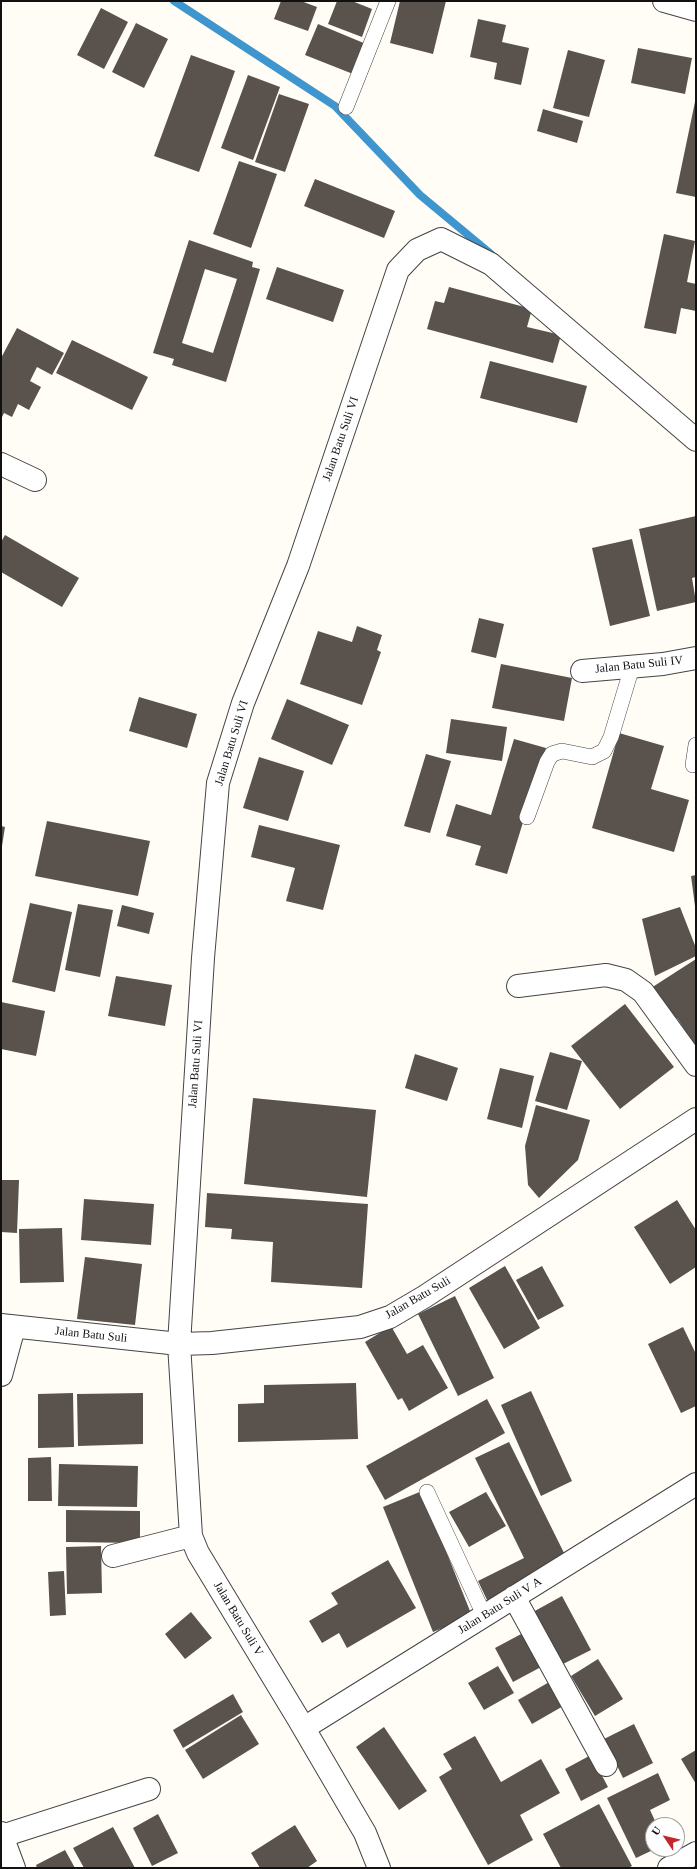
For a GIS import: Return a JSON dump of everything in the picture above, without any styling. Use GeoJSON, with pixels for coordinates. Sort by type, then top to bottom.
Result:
{"type":"FeatureCollection","features":[{"type":"Feature","properties":{"kind":"street"},"geometry":{"type":"LineString","coordinates":[[664,1],[696,10]]}},
{"type":"Feature","properties":{"kind":"street","name":"Jalan Batu Suli VI"},"geometry":{"type":"LineString","coordinates":[[179,1344],[203,958],[218,783],[243,704],[298,566],[398,270],[417,250],[441,239],[491,264],[696,440]]}},
{"type":"Feature","properties":{"kind":"street"},"geometry":{"type":"LineString","coordinates":[[2,468],[35,480]]}},
{"type":"Feature","properties":{"kind":"street","name":"Jalan Batu Suli IV"},"geometry":{"type":"LineString","coordinates":[[582,671],[663,664],[696,658]]}},
{"type":"Feature","properties":{"kind":"street"},"geometry":{"type":"LineString","coordinates":[[518,986],[606,975],[626,980],[643,992],[696,1065]]}},
{"type":"Feature","properties":{"kind":"street","name":"Jalan Batu Suli"},"geometry":{"type":"LineString","coordinates":[[8,1326],[179,1344],[212,1343],[360,1327],[390,1316],[424,1297],[696,1119]]}},
{"type":"Feature","properties":{"kind":"street"},"geometry":{"type":"LineString","coordinates":[[1,1375],[8,1326]]}},
{"type":"Feature","properties":{"kind":"street","name":"Jalan Batu Suli V"},"geometry":{"type":"LineString","coordinates":[[179,1344],[190,1536],[198,1553],[304,1728],[365,1833],[379,1868]]}},
{"type":"Feature","properties":{"kind":"street","name":"Jalan Batu Suli V A"},"geometry":{"type":"LineString","coordinates":[[304,1728],[696,1484]]}},
{"type":"Feature","properties":{"kind":"street"},"geometry":{"type":"LineString","coordinates":[[113,1556],[190,1536]]}},
{"type":"Feature","properties":{"kind":"street"},"geometry":{"type":"LineString","coordinates":[[514,1597],[606,1765]]}},
{"type":"Feature","properties":{"kind":"street"},"geometry":{"type":"LineString","coordinates":[[14,1868],[2,1834],[148,1789]]}},
{"type":"Feature","properties":{"kind":"street"},"geometry":{"type":"LineString","coordinates":[[669,1868],[696,1853]]}},
{"type":"Feature","properties":{"kind":"lane"},"geometry":{"type":"LineString","coordinates":[[346,107],[388,1]]}},
{"type":"Feature","properties":{"kind":"lane"},"geometry":{"type":"LineString","coordinates":[[527,817],[547,762],[552,754],[562,751],[592,757],[604,751],[612,737],[632,667]]}},
{"type":"Feature","properties":{"kind":"lane"},"geometry":{"type":"LineString","coordinates":[[693,765],[696,745]]}},
{"type":"Feature","properties":{"kind":"lane"},"geometry":{"type":"LineString","coordinates":[[427,1492],[484,1615]]}},
{"type":"Feature","properties":{"kind":"building"},"geometry":{"type":"Polygon","coordinates":[[[281,1],[301,1],[317,7],[308,31],[274,19],[281,1]]]}},
{"type":"Feature","properties":{"kind":"building"},"geometry":{"type":"Polygon","coordinates":[[[337,1],[352,1],[372,9],[362,37],[328,24],[337,1]]]}},
{"type":"Feature","properties":{"kind":"building"},"geometry":{"type":"Polygon","coordinates":[[[400,1],[446,1],[433,54],[390,43],[400,1]]]}},
{"type":"Feature","properties":{"kind":"building"},"geometry":{"type":"Polygon","coordinates":[[[101,8],[128,22],[104,69],[77,55],[101,8]]]}},
{"type":"Feature","properties":{"kind":"building"},"geometry":{"type":"Polygon","coordinates":[[[478,19],[506,25],[502,42],[529,48],[521,85],[494,79],[497,63],[470,57],[478,19]]]}},
{"type":"Feature","properties":{"kind":"building"},"geometry":{"type":"Polygon","coordinates":[[[136,23],[168,39],[144,88],[112,72],[136,23]]]}},
{"type":"Feature","properties":{"kind":"building"},"geometry":{"type":"Polygon","coordinates":[[[318,24],[366,44],[353,74],[305,55],[318,24]]]}},
{"type":"Feature","properties":{"kind":"building"},"geometry":{"type":"Polygon","coordinates":[[[638,48],[692,58],[685,94],[631,83],[638,48]]]}},
{"type":"Feature","properties":{"kind":"building"},"geometry":{"type":"Polygon","coordinates":[[[568,50],[605,60],[589,117],[553,108],[568,50]]]}},
{"type":"Feature","properties":{"kind":"building"},"geometry":{"type":"Polygon","coordinates":[[[191,55],[235,71],[199,172],[154,156],[191,55]]]}},
{"type":"Feature","properties":{"kind":"building"},"geometry":{"type":"Polygon","coordinates":[[[248,75],[280,87],[253,160],[221,148],[248,75]]]}},
{"type":"Feature","properties":{"kind":"building"},"geometry":{"type":"Polygon","coordinates":[[[279,94],[309,104],[285,172],[255,162],[279,94]]]}},
{"type":"Feature","properties":{"kind":"building"},"geometry":{"type":"Polygon","coordinates":[[[696,97],[696,197],[676,193],[696,97]]]}},
{"type":"Feature","properties":{"kind":"building"},"geometry":{"type":"Polygon","coordinates":[[[543,109],[583,121],[577,143],[537,131],[543,109]]]}},
{"type":"Feature","properties":{"kind":"building"},"geometry":{"type":"Polygon","coordinates":[[[239,161],[277,174],[251,248],[213,234],[239,161]]]}},
{"type":"Feature","properties":{"kind":"building"},"geometry":{"type":"Polygon","coordinates":[[[315,179],[395,211],[384,238],[304,206],[315,179]]]}},
{"type":"Feature","properties":{"kind":"building"},"geometry":{"type":"Polygon","coordinates":[[[664,234],[695,241],[687,282],[696,284],[696,311],[681,308],[676,334],[644,328],[664,234]]]}},
{"type":"Feature","properties":{"kind":"building"},"geometry":{"type":"Polygon","coordinates":[[[189,240],[253,262],[252,267],[260,269],[226,382],[172,365],[174,359],[153,353],[189,240]],[[205,269],[182,343],[213,353],[237,279],[205,269]]]}},
{"type":"Feature","properties":{"kind":"building"},"geometry":{"type":"Polygon","coordinates":[[[277,267],[344,290],[333,322],[266,299],[277,267]]]}},
{"type":"Feature","properties":{"kind":"building"},"geometry":{"type":"Polygon","coordinates":[[[449,287],[532,309],[527,327],[561,335],[553,363],[427,329],[435,301],[444,303],[449,287]]]}},
{"type":"Feature","properties":{"kind":"building"},"geometry":{"type":"Polygon","coordinates":[[[17,328],[64,353],[52,375],[37,367],[30,381],[41,387],[29,410],[18,404],[12,417],[4,413],[1,419],[1,358],[17,328]]]}},
{"type":"Feature","properties":{"kind":"building"},"geometry":{"type":"Polygon","coordinates":[[[72,340],[148,377],[132,410],[56,373],[72,340]]]}},
{"type":"Feature","properties":{"kind":"building"},"geometry":{"type":"Polygon","coordinates":[[[490,361],[587,386],[577,423],[480,398],[490,361]]]}},
{"type":"Feature","properties":{"kind":"building"},"geometry":{"type":"Polygon","coordinates":[[[696,516],[696,577],[692,578],[696,602],[657,611],[639,529],[696,516]]]}},
{"type":"Feature","properties":{"kind":"building"},"geometry":{"type":"Polygon","coordinates":[[[5,535],[79,578],[62,607],[1,572],[1,542],[5,535]]]}},
{"type":"Feature","properties":{"kind":"building"},"geometry":{"type":"Polygon","coordinates":[[[632,539],[650,616],[610,626],[592,548],[632,539]]]}},
{"type":"Feature","properties":{"kind":"building"},"geometry":{"type":"Polygon","coordinates":[[[479,618],[504,624],[496,658],[471,652],[479,618]]]}},
{"type":"Feature","properties":{"kind":"building"},"geometry":{"type":"Polygon","coordinates":[[[357,626],[382,635],[377,650],[381,652],[362,705],[300,684],[318,631],[352,642],[357,626]]]}},
{"type":"Feature","properties":{"kind":"building"},"geometry":{"type":"Polygon","coordinates":[[[501,664],[572,678],[564,721],[492,708],[501,664]]]}},
{"type":"Feature","properties":{"kind":"building"},"geometry":{"type":"Polygon","coordinates":[[[139,697],[197,714],[187,748],[129,731],[139,697]]]}},
{"type":"Feature","properties":{"kind":"building"},"geometry":{"type":"Polygon","coordinates":[[[287,699],[349,725],[332,765],[271,739],[287,699]]]}},
{"type":"Feature","properties":{"kind":"building"},"geometry":{"type":"Polygon","coordinates":[[[451,719],[507,727],[502,761],[446,753],[451,719]]]}},
{"type":"Feature","properties":{"kind":"building"},"geometry":{"type":"Polygon","coordinates":[[[619,733],[664,746],[651,789],[689,800],[674,852],[592,828],[619,733]]]}},
{"type":"Feature","properties":{"kind":"building"},"geometry":{"type":"Polygon","coordinates":[[[514,739],[546,748],[507,874],[475,865],[481,846],[446,836],[456,804],[491,815],[514,739]]]}},
{"type":"Feature","properties":{"kind":"building"},"geometry":{"type":"Polygon","coordinates":[[[426,754],[451,761],[430,833],[404,826],[426,754]]]}},
{"type":"Feature","properties":{"kind":"building"},"geometry":{"type":"Polygon","coordinates":[[[259,757],[304,771],[288,821],[243,808],[259,757]]]}},
{"type":"Feature","properties":{"kind":"building"},"geometry":{"type":"Polygon","coordinates":[[[47,821],[150,841],[138,896],[35,876],[47,821]]]}},
{"type":"Feature","properties":{"kind":"building"},"geometry":{"type":"Polygon","coordinates":[[[259,825],[340,845],[323,910],[286,901],[295,868],[251,857],[259,825]]]}},
{"type":"Feature","properties":{"kind":"building"},"geometry":{"type":"Polygon","coordinates":[[[1,826],[5,827],[2,846],[1,846],[1,826]]]}},
{"type":"Feature","properties":{"kind":"building"},"geometry":{"type":"Polygon","coordinates":[[[696,875],[696,906],[695,906],[691,876],[696,875]]]}},
{"type":"Feature","properties":{"kind":"building"},"geometry":{"type":"Polygon","coordinates":[[[30,903],[72,912],[55,992],[12,982],[30,903]]]}},
{"type":"Feature","properties":{"kind":"building"},"geometry":{"type":"Polygon","coordinates":[[[78,904],[113,910],[100,977],[65,970],[78,904]]]}},
{"type":"Feature","properties":{"kind":"building"},"geometry":{"type":"Polygon","coordinates":[[[122,905],[154,913],[149,934],[117,926],[122,905]]]}},
{"type":"Feature","properties":{"kind":"building"},"geometry":{"type":"Polygon","coordinates":[[[680,907],[696,948],[696,956],[655,976],[642,919],[680,907]]]}},
{"type":"Feature","properties":{"kind":"building"},"geometry":{"type":"Polygon","coordinates":[[[696,959],[696,1047],[677,1018],[673,1021],[651,988],[696,959]]]}},
{"type":"Feature","properties":{"kind":"building"},"geometry":{"type":"Polygon","coordinates":[[[116,976],[172,985],[165,1026],[108,1016],[116,976]]]}},
{"type":"Feature","properties":{"kind":"building"},"geometry":{"type":"Polygon","coordinates":[[[1,1002],[45,1011],[36,1056],[1,1049],[1,1002]]]}},
{"type":"Feature","properties":{"kind":"building"},"geometry":{"type":"Polygon","coordinates":[[[625,1004],[674,1067],[620,1109],[571,1046],[625,1004]]]}},
{"type":"Feature","properties":{"kind":"building"},"geometry":{"type":"Polygon","coordinates":[[[550,1052],[582,1061],[567,1110],[535,1101],[550,1052]]]}},
{"type":"Feature","properties":{"kind":"building"},"geometry":{"type":"Polygon","coordinates":[[[415,1054],[458,1068],[447,1101],[405,1088],[415,1054]]]}},
{"type":"Feature","properties":{"kind":"building"},"geometry":{"type":"Polygon","coordinates":[[[500,1068],[534,1076],[522,1128],[487,1119],[500,1068]]]}},
{"type":"Feature","properties":{"kind":"building"},"geometry":{"type":"Polygon","coordinates":[[[253,1098],[376,1110],[367,1197],[244,1184],[253,1098]]]}},
{"type":"Feature","properties":{"kind":"building"},"geometry":{"type":"Polygon","coordinates":[[[536,1105],[590,1120],[578,1160],[539,1198],[528,1185],[525,1146],[536,1105]]]}},
{"type":"Feature","properties":{"kind":"building"},"geometry":{"type":"Polygon","coordinates":[[[1,1180],[19,1180],[17,1233],[1,1232],[1,1180]]]}},
{"type":"Feature","properties":{"kind":"building"},"geometry":{"type":"Polygon","coordinates":[[[207,1193],[368,1204],[362,1288],[271,1282],[273,1242],[231,1239],[232,1229],[205,1227],[207,1193]]]}},
{"type":"Feature","properties":{"kind":"building"},"geometry":{"type":"Polygon","coordinates":[[[84,1199],[154,1204],[151,1245],[81,1240],[84,1199]]]}},
{"type":"Feature","properties":{"kind":"building"},"geometry":{"type":"Polygon","coordinates":[[[677,1200],[696,1230],[696,1267],[670,1284],[634,1227],[677,1200]]]}},
{"type":"Feature","properties":{"kind":"building"},"geometry":{"type":"Polygon","coordinates":[[[62,1228],[64,1282],[20,1283],[19,1229],[62,1228]]]}},
{"type":"Feature","properties":{"kind":"building"},"geometry":{"type":"Polygon","coordinates":[[[85,1257],[142,1264],[135,1325],[77,1319],[85,1257]]]}},
{"type":"Feature","properties":{"kind":"building"},"geometry":{"type":"Polygon","coordinates":[[[505,1266],[540,1328],[504,1349],[469,1288],[505,1266]]]}},
{"type":"Feature","properties":{"kind":"building"},"geometry":{"type":"Polygon","coordinates":[[[542,1266],[564,1306],[538,1320],[516,1280],[542,1266]]]}},
{"type":"Feature","properties":{"kind":"building"},"geometry":{"type":"Polygon","coordinates":[[[455,1296],[494,1378],[458,1396],[418,1314],[455,1296]]]}},
{"type":"Feature","properties":{"kind":"building"},"geometry":{"type":"Polygon","coordinates":[[[391,1326],[407,1354],[423,1345],[448,1388],[409,1411],[402,1398],[398,1400],[365,1342],[391,1326]]]}},
{"type":"Feature","properties":{"kind":"building"},"geometry":{"type":"Polygon","coordinates":[[[683,1327],[696,1354],[696,1406],[681,1413],[648,1344],[683,1327]]]}},
{"type":"Feature","properties":{"kind":"building"},"geometry":{"type":"Polygon","coordinates":[[[356,1383],[358,1439],[238,1442],[238,1404],[264,1403],[264,1385],[356,1383]]]}},
{"type":"Feature","properties":{"kind":"building"},"geometry":{"type":"Polygon","coordinates":[[[531,1391],[572,1481],[541,1496],[501,1405],[531,1391]]]}},
{"type":"Feature","properties":{"kind":"building"},"geometry":{"type":"Polygon","coordinates":[[[73,1393],[74,1447],[38,1448],[38,1394],[73,1393]]]}},
{"type":"Feature","properties":{"kind":"building"},"geometry":{"type":"Polygon","coordinates":[[[143,1393],[143,1444],[78,1446],[77,1394],[143,1393]]]}},
{"type":"Feature","properties":{"kind":"building"},"geometry":{"type":"Polygon","coordinates":[[[487,1399],[505,1433],[385,1500],[366,1466],[487,1399]]]}},
{"type":"Feature","properties":{"kind":"building"},"geometry":{"type":"Polygon","coordinates":[[[509,1442],[568,1561],[488,1602],[478,1581],[524,1558],[475,1458],[509,1442]]]}},
{"type":"Feature","properties":{"kind":"building"},"geometry":{"type":"Polygon","coordinates":[[[51,1457],[52,1501],[28,1501],[28,1458],[51,1457]]]}},
{"type":"Feature","properties":{"kind":"building"},"geometry":{"type":"Polygon","coordinates":[[[59,1464],[138,1466],[137,1507],[58,1506],[59,1464]]]}},
{"type":"Feature","properties":{"kind":"building"},"geometry":{"type":"Polygon","coordinates":[[[422,1491],[472,1616],[433,1632],[383,1507],[422,1491]]]}},
{"type":"Feature","properties":{"kind":"building"},"geometry":{"type":"Polygon","coordinates":[[[486,1492],[506,1526],[469,1547],[449,1512],[486,1492]]]}},
{"type":"Feature","properties":{"kind":"building"},"geometry":{"type":"Polygon","coordinates":[[[66,1510],[140,1511],[140,1543],[66,1542],[66,1510]]]}},
{"type":"Feature","properties":{"kind":"building"},"geometry":{"type":"Polygon","coordinates":[[[101,1546],[102,1593],[67,1594],[66,1547],[101,1546]]]}},
{"type":"Feature","properties":{"kind":"building"},"geometry":{"type":"Polygon","coordinates":[[[388,1560],[416,1608],[347,1648],[339,1633],[322,1643],[309,1621],[338,1604],[331,1593],[388,1560]]]}},
{"type":"Feature","properties":{"kind":"building"},"geometry":{"type":"Polygon","coordinates":[[[64,1571],[66,1615],[50,1616],[48,1572],[64,1571]]]}},
{"type":"Feature","properties":{"kind":"building"},"geometry":{"type":"Polygon","coordinates":[[[562,1596],[591,1650],[561,1665],[533,1612],[562,1596]]]}},
{"type":"Feature","properties":{"kind":"building"},"geometry":{"type":"Polygon","coordinates":[[[191,1612],[212,1638],[185,1659],[165,1634],[191,1612]]]}},
{"type":"Feature","properties":{"kind":"building"},"geometry":{"type":"Polygon","coordinates":[[[523,1633],[541,1667],[513,1682],[495,1648],[523,1633]]]}},
{"type":"Feature","properties":{"kind":"building"},"geometry":{"type":"Polygon","coordinates":[[[598,1659],[623,1699],[595,1716],[571,1676],[598,1659]]]}},
{"type":"Feature","properties":{"kind":"building"},"geometry":{"type":"Polygon","coordinates":[[[498,1666],[514,1693],[484,1710],[468,1683],[498,1666]]]}},
{"type":"Feature","properties":{"kind":"building"},"geometry":{"type":"Polygon","coordinates":[[[551,1681],[565,1705],[532,1724],[518,1700],[551,1681]]]}},
{"type":"Feature","properties":{"kind":"building"},"geometry":{"type":"Polygon","coordinates":[[[233,1694],[243,1712],[183,1748],[173,1730],[233,1694]]]}},
{"type":"Feature","properties":{"kind":"building"},"geometry":{"type":"Polygon","coordinates":[[[241,1715],[259,1744],[203,1779],[185,1750],[241,1715]]]}},
{"type":"Feature","properties":{"kind":"building"},"geometry":{"type":"Polygon","coordinates":[[[634,1724],[653,1763],[623,1778],[604,1739],[634,1724]]]}},
{"type":"Feature","properties":{"kind":"building"},"geometry":{"type":"Polygon","coordinates":[[[384,1727],[427,1791],[399,1810],[356,1747],[384,1727]]]}},
{"type":"Feature","properties":{"kind":"building"},"geometry":{"type":"Polygon","coordinates":[[[475,1736],[501,1782],[541,1759],[560,1793],[520,1815],[533,1840],[488,1865],[439,1777],[452,1769],[443,1754],[475,1736]]]}},
{"type":"Feature","properties":{"kind":"building"},"geometry":{"type":"Polygon","coordinates":[[[696,1750],[696,1784],[681,1759],[696,1750]]]}},
{"type":"Feature","properties":{"kind":"building"},"geometry":{"type":"Polygon","coordinates":[[[591,1755],[608,1787],[581,1801],[565,1769],[591,1755]]]}},
{"type":"Feature","properties":{"kind":"building"},"geometry":{"type":"Polygon","coordinates":[[[658,1773],[670,1800],[650,1810],[653,1817],[645,1817],[645,1854],[636,1858],[607,1798],[658,1773]]]}},
{"type":"Feature","properties":{"kind":"building"},"geometry":{"type":"Polygon","coordinates":[[[599,1804],[632,1866],[628,1868],[561,1868],[543,1834],[599,1804]]]}},
{"type":"Feature","properties":{"kind":"building"},"geometry":{"type":"Polygon","coordinates":[[[158,1814],[178,1853],[152,1866],[133,1828],[158,1814]]]}},
{"type":"Feature","properties":{"kind":"building"},"geometry":{"type":"Polygon","coordinates":[[[295,1825],[317,1861],[307,1868],[260,1868],[251,1853],[295,1825]]]}},
{"type":"Feature","properties":{"kind":"building"},"geometry":{"type":"Polygon","coordinates":[[[113,1827],[135,1868],[84,1868],[73,1848],[113,1827]]]}},
{"type":"Feature","properties":{"kind":"building"},"geometry":{"type":"Polygon","coordinates":[[[65,1850],[75,1868],[37,1868],[36,1865],[65,1850]]]}},
{"type":"Feature","properties":{"kind":"waterway"},"geometry":{"type":"LineString","coordinates":[[174,1],[335,106],[420,195],[491,254]]}}]}
